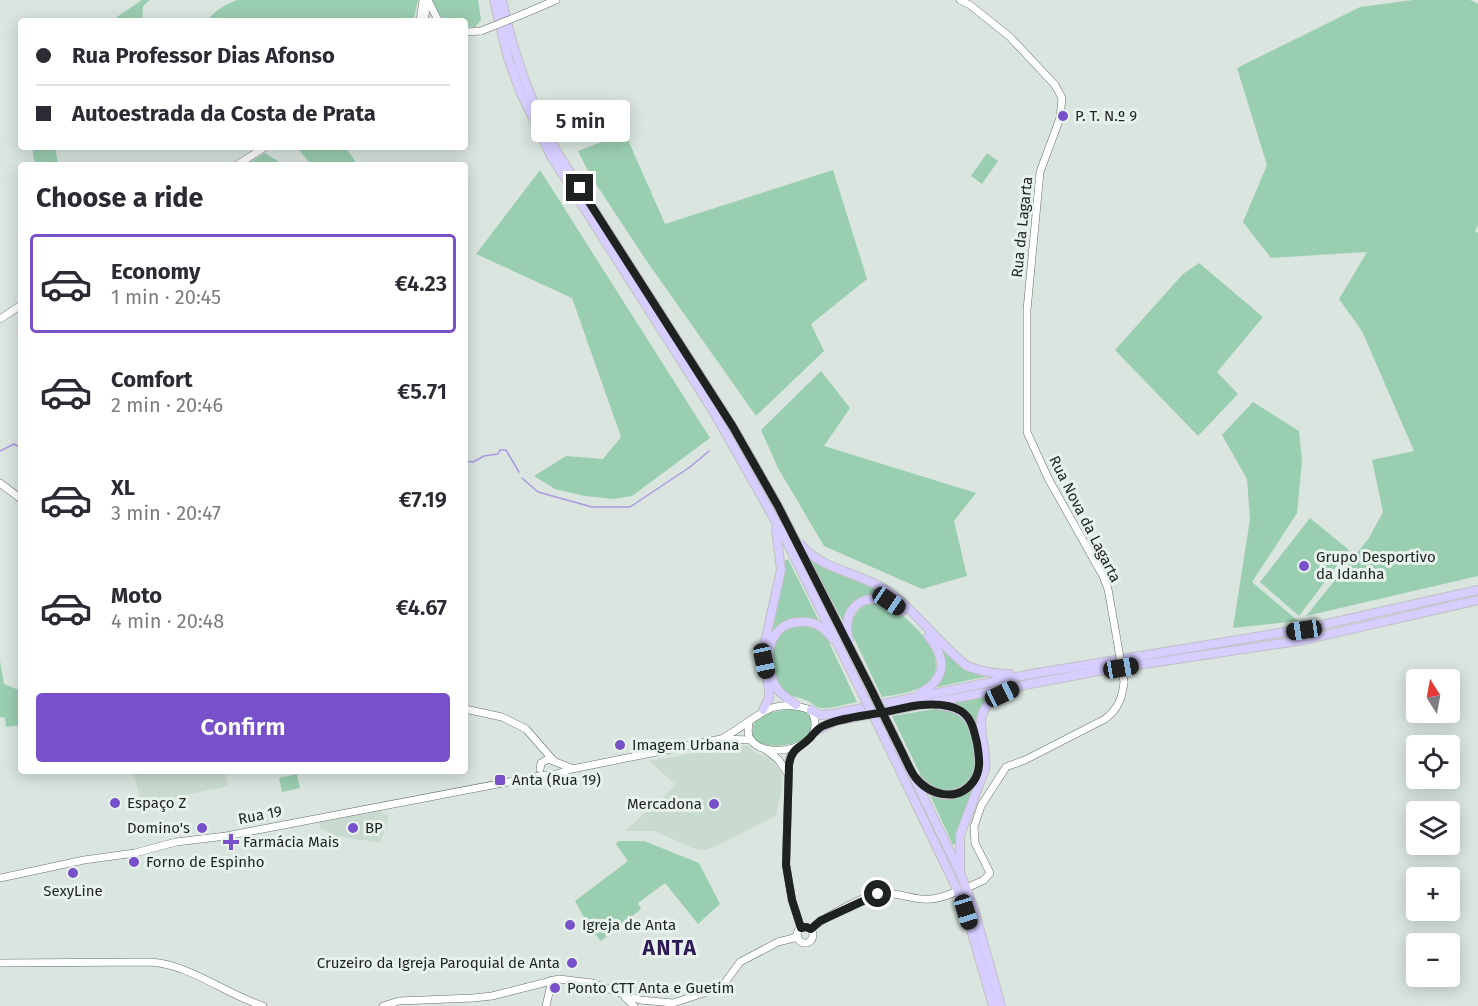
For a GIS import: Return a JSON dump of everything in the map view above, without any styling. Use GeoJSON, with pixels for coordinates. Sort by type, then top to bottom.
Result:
{"type":"FeatureCollection","features":[{"type":"Feature","properties":{"kind":"highway"},"geometry":{"type":"LineString","coordinates":[[494,0],[505,48],[519,91],[551,156],[712,409],[784,536],[881,731],[956,887],[966,912],[993,1006]]}},
{"type":"Feature","properties":{"kind":"highway"},"geometry":{"type":"LineString","coordinates":[[502,0],[515,56],[539,118],[557,152],[733,427],[793,535],[872,691],[914,776],[950,857],[961,875],[974,909],[1001,1006]]}},
{"type":"Feature","properties":{"kind":"highway"},"geometry":{"type":"LineString","coordinates":[[764,710],[769,698],[769,690],[763,651],[781,570],[775,523]]}},
{"type":"Feature","properties":{"kind":"highway"},"geometry":{"type":"LineString","coordinates":[[793,535],[813,558],[888,592],[967,666],[995,674],[1032,674]]}},
{"type":"Feature","properties":{"kind":"highway"},"geometry":{"type":"LineString","coordinates":[[811,710],[820,715],[833,714],[1032,674],[1190,646],[1304,630],[1478,590]]}},
{"type":"Feature","properties":{"kind":"highway"},"geometry":{"type":"LineString","coordinates":[[851,649],[847,622],[851,611],[858,603],[867,599],[879,598],[899,608],[936,645],[941,659],[941,672],[934,684],[910,698]]}},
{"type":"Feature","properties":{"kind":"highway"},"geometry":{"type":"LineString","coordinates":[[816,731],[835,721],[1191,656],[1304,640],[1478,600]]}},
{"type":"Feature","properties":{"kind":"highway"},"geometry":{"type":"LineString","coordinates":[[796,705],[777,688],[773,678],[768,657],[769,646],[774,635],[784,626],[806,621],[822,627],[837,643]]}},
{"type":"Feature","properties":{"kind":"highway"},"geometry":{"type":"LineString","coordinates":[[961,875],[960,835],[985,769],[986,758],[980,727],[981,716],[992,698],[1017,687]]}},
{"type":"Feature","properties":{"kind":"highway"},"geometry":{"type":"LineString","coordinates":[[914,776],[928,789],[937,793],[956,794],[973,782],[980,767],[974,728],[969,718],[950,706],[922,705]]}},
{"type":"Feature","properties":{"kind":"street"},"geometry":{"type":"LineString","coordinates":[[423,0],[421,8],[424,18]]}},
{"type":"Feature","properties":{"kind":"street"},"geometry":{"type":"LineString","coordinates":[[424,18],[428,0]]}},
{"type":"Feature","properties":{"kind":"street"},"geometry":{"type":"LineString","coordinates":[[428,0],[437,18]]}},
{"type":"Feature","properties":{"kind":"street"},"geometry":{"type":"LineString","coordinates":[[468,32],[481,31],[556,0]]}},
{"type":"Feature","properties":{"kind":"street","name":"Rua da Lagarta"},"geometry":{"type":"LineString","coordinates":[[960,0],[1010,37],[1055,85],[1062,98],[1060,118],[1040,172],[1027,310],[1027,432]]}},
{"type":"Feature","properties":{"kind":"street"},"geometry":{"type":"LineString","coordinates":[[242,162],[260,150]]}},
{"type":"Feature","properties":{"kind":"street"},"geometry":{"type":"LineString","coordinates":[[0,319],[18,307]]}},
{"type":"Feature","properties":{"kind":"street","name":"Rua Nova da Lagarta"},"geometry":{"type":"LineString","coordinates":[[971,886],[981,882],[990,873],[975,843],[974,827],[981,806],[1009,766],[1105,719],[1120,703],[1124,682],[1108,589],[1103,576],[1049,480],[1027,432]]}},
{"type":"Feature","properties":{"kind":"street"},"geometry":{"type":"LineString","coordinates":[[0,483],[18,497]]}},
{"type":"Feature","properties":{"kind":"street"},"geometry":{"type":"LineString","coordinates":[[721,739],[764,710],[796,705],[811,710],[816,720],[816,731],[808,740],[800,745],[784,749],[766,750]]}},
{"type":"Feature","properties":{"kind":"street"},"geometry":{"type":"LineString","coordinates":[[468,710],[502,717],[526,729],[555,762],[557,769],[555,774]]}},
{"type":"Feature","properties":{"kind":"street"},"geometry":{"type":"LineString","coordinates":[[749,722],[748,732],[751,740],[778,759],[788,774]]}},
{"type":"Feature","properties":{"kind":"street"},"geometry":{"type":"LineString","coordinates":[[542,768],[550,776],[572,769],[721,739],[751,740]]}},
{"type":"Feature","properties":{"kind":"street"},"geometry":{"type":"LineString","coordinates":[[798,937],[801,928],[792,900],[786,865],[788,774],[790,757],[800,745]]}},
{"type":"Feature","properties":{"kind":"street"},"geometry":{"type":"LineString","coordinates":[[542,768],[544,750]]}},
{"type":"Feature","properties":{"kind":"street"},"geometry":{"type":"LineString","coordinates":[[542,768],[548,759],[572,769]]}},
{"type":"Feature","properties":{"kind":"street","name":"Rua 19"},"geometry":{"type":"LineString","coordinates":[[0,878],[84,860],[135,853],[176,842],[226,836],[526,778],[542,768]]}},
{"type":"Feature","properties":{"kind":"street"},"geometry":{"type":"LineString","coordinates":[[811,929],[820,921],[878,894],[930,900],[953,893]]}},
{"type":"Feature","properties":{"kind":"street"},"geometry":{"type":"LineString","coordinates":[[801,928],[811,929]]}},
{"type":"Feature","properties":{"kind":"street"},"geometry":{"type":"LineString","coordinates":[[798,937],[803,942],[808,942],[813,936],[811,929]]}},
{"type":"Feature","properties":{"kind":"street"},"geometry":{"type":"LineString","coordinates":[[383,1006],[407,1000],[448,1000],[492,996],[559,979],[592,983],[624,995],[640,1004],[672,1003],[716,989],[724,984],[740,962],[778,942],[798,937]]}},
{"type":"Feature","properties":{"kind":"street"},"geometry":{"type":"LineString","coordinates":[[0,963],[161,963],[180,969],[236,996],[263,1006]]}},
{"type":"Feature","properties":{"kind":"street"},"geometry":{"type":"LineString","coordinates":[[546,1006],[552,980]]}},
{"type":"Feature","properties":{"kind":"shaded area"},"geometry":{"type":"Polygon","coordinates":[[[735,746],[748,746],[757,754],[771,758],[781,772],[782,787],[776,816],[715,847],[703,850],[692,848],[655,831],[625,831],[676,785],[649,761],[735,746]]]}},
{"type":"Feature","properties":{"kind":"shaded area"},"geometry":{"type":"Polygon","coordinates":[[[134,774],[226,774],[228,786],[145,804],[144,798],[140,799],[134,774]]]}},
{"type":"Feature","properties":{"kind":"shaded area","name":"BP"},"geometry":{"type":"Polygon","coordinates":[[[378,810],[389,817],[380,843],[332,835],[321,829],[317,821],[378,810]]]}},
{"type":"Feature","properties":{"kind":"green space"},"geometry":{"type":"Polygon","coordinates":[[[142,0],[150,0],[143,6],[142,18],[115,18],[142,0]]]}},
{"type":"Feature","properties":{"kind":"green space"},"geometry":{"type":"Polygon","coordinates":[[[237,0],[418,0],[414,18],[210,18],[220,8],[237,0]]]}},
{"type":"Feature","properties":{"kind":"green space"},"geometry":{"type":"Polygon","coordinates":[[[419,0],[478,0],[481,20],[475,27],[468,26],[468,18],[444,18],[432,4],[419,0]]]}},
{"type":"Feature","properties":{"kind":"green space"},"geometry":{"type":"Polygon","coordinates":[[[1413,0],[1470,0],[1478,4],[1478,225],[1475,231],[1478,233],[1478,576],[1306,616],[1369,538],[1383,512],[1372,460],[1414,451],[1362,331],[1339,299],[1367,252],[1271,258],[1243,222],[1267,165],[1237,68],[1360,7],[1413,0]]]}},
{"type":"Feature","properties":{"kind":"green space"},"geometry":{"type":"Polygon","coordinates":[[[625,133],[665,224],[833,170],[867,279],[811,324],[824,351],[756,416],[646,260],[590,175],[578,151],[625,133]]]}},
{"type":"Feature","properties":{"kind":"green space"},"geometry":{"type":"Polygon","coordinates":[[[32,150],[56,150],[58,162],[34,162],[32,150]]]}},
{"type":"Feature","properties":{"kind":"green space"},"geometry":{"type":"Polygon","coordinates":[[[299,150],[347,150],[356,162],[309,162],[299,150]]]}},
{"type":"Feature","properties":{"kind":"green space"},"geometry":{"type":"Polygon","coordinates":[[[265,153],[279,162],[250,162],[265,153]]]}},
{"type":"Feature","properties":{"kind":"green space"},"geometry":{"type":"Polygon","coordinates":[[[987,153],[998,161],[982,184],[971,176],[987,153]]]}},
{"type":"Feature","properties":{"kind":"green space"},"geometry":{"type":"Polygon","coordinates":[[[540,170],[710,438],[632,496],[613,499],[585,496],[555,489],[534,476],[566,456],[603,459],[621,437],[572,298],[476,254],[540,170]]]}},
{"type":"Feature","properties":{"kind":"green space"},"geometry":{"type":"Polygon","coordinates":[[[1199,263],[1263,317],[1217,372],[1238,394],[1198,436],[1115,350],[1183,274],[1199,263]]]}},
{"type":"Feature","properties":{"kind":"green space"},"geometry":{"type":"Polygon","coordinates":[[[821,371],[850,408],[824,446],[976,493],[954,521],[967,576],[922,589],[824,546],[778,468],[761,430],[821,371]]]}},
{"type":"Feature","properties":{"kind":"green space"},"geometry":{"type":"Polygon","coordinates":[[[1253,402],[1299,431],[1302,460],[1297,513],[1252,582],[1298,621],[1233,628],[1250,519],[1247,479],[1222,435],[1253,402]]]}},
{"type":"Feature","properties":{"kind":"green space","name":"Grupo Desportivo da Idanha"},"geometry":{"type":"Polygon","coordinates":[[[1310,518],[1349,550],[1299,616],[1260,582],[1310,518]]]}},
{"type":"Feature","properties":{"kind":"green space"},"geometry":{"type":"Polygon","coordinates":[[[807,556],[889,598],[865,596],[855,602],[843,621],[807,556]]]}},
{"type":"Feature","properties":{"kind":"green space"},"geometry":{"type":"Polygon","coordinates":[[[788,559],[818,619],[816,622],[794,620],[767,647],[784,561],[788,559]]]}},
{"type":"Feature","properties":{"kind":"green space"},"geometry":{"type":"Polygon","coordinates":[[[872,602],[886,605],[905,617],[924,637],[931,649],[936,660],[936,671],[920,688],[882,697],[852,634],[852,623],[856,614],[862,607],[872,602]]]}},
{"type":"Feature","properties":{"kind":"green space"},"geometry":{"type":"Polygon","coordinates":[[[801,624],[817,628],[826,636],[857,702],[820,708],[783,690],[776,678],[772,662],[774,646],[780,634],[801,624]]]}},
{"type":"Feature","properties":{"kind":"green space"},"geometry":{"type":"Polygon","coordinates":[[[942,648],[989,676],[932,688],[945,666],[942,648]]]}},
{"type":"Feature","properties":{"kind":"green space"},"geometry":{"type":"Polygon","coordinates":[[[0,661],[4,684],[18,690],[18,725],[6,727],[5,718],[0,717],[0,661]]]}},
{"type":"Feature","properties":{"kind":"green space"},"geometry":{"type":"Polygon","coordinates":[[[990,696],[978,713],[976,725],[970,714],[954,703],[990,696]]]}},
{"type":"Feature","properties":{"kind":"green space"},"geometry":{"type":"Polygon","coordinates":[[[941,708],[955,712],[964,718],[973,741],[974,762],[971,777],[962,787],[954,790],[935,789],[923,780],[892,716],[941,708]]]}},
{"type":"Feature","properties":{"kind":"green space"},"geometry":{"type":"Polygon","coordinates":[[[790,709],[804,711],[811,717],[812,730],[806,737],[794,743],[776,746],[759,743],[754,738],[752,731],[755,721],[769,713],[790,709]]]}},
{"type":"Feature","properties":{"kind":"green space"},"geometry":{"type":"Polygon","coordinates":[[[297,774],[300,788],[282,792],[279,778],[297,774]]]}},
{"type":"Feature","properties":{"kind":"green space"},"geometry":{"type":"Polygon","coordinates":[[[979,779],[956,844],[953,845],[930,795],[938,797],[979,779]]]}},
{"type":"Feature","properties":{"kind":"green space"},"geometry":{"type":"Polygon","coordinates":[[[618,841],[644,841],[699,863],[720,904],[698,924],[665,883],[638,903],[641,909],[601,941],[596,935],[594,936],[575,901],[628,861],[616,844],[618,841]]]}},
{"type":"Feature","properties":{"kind":"waterway"},"geometry":{"type":"LineString","coordinates":[[0,451],[14,444],[18,446]]}},
{"type":"Feature","properties":{"kind":"waterway"},"geometry":{"type":"LineString","coordinates":[[468,461],[473,462],[484,456],[498,454],[500,450],[506,450],[519,472]]}},
{"type":"Feature","properties":{"kind":"waterway"},"geometry":{"type":"LineString","coordinates":[[522,478],[538,492],[592,507],[630,507],[690,467],[709,451]]}},
{"type":"Feature","properties":{"kind":"place","name":"P. T. N.º 9"},"geometry":{"type":"Point","coordinates":[1063,116]}},
{"type":"Feature","properties":{"kind":"place","name":"Grupo Desportivo da Idanha"},"geometry":{"type":"Point","coordinates":[1304,566]}},
{"type":"Feature","properties":{"kind":"place","name":"Imagem Urbana"},"geometry":{"type":"Point","coordinates":[620,745]}},
{"type":"Feature","properties":{"kind":"place","name":"Anta (Rua 19)"},"geometry":{"type":"Point","coordinates":[500,780]}},
{"type":"Feature","properties":{"kind":"place","name":"Espaço Z"},"geometry":{"type":"Point","coordinates":[115,803]}},
{"type":"Feature","properties":{"kind":"place","name":"Mercadona"},"geometry":{"type":"Point","coordinates":[714,804]}},
{"type":"Feature","properties":{"kind":"place","name":"Domino's"},"geometry":{"type":"Point","coordinates":[202,828]}},
{"type":"Feature","properties":{"kind":"place","name":"BP"},"geometry":{"type":"Point","coordinates":[353,828]}},
{"type":"Feature","properties":{"kind":"place","name":"Farmácia Mais"},"geometry":{"type":"Point","coordinates":[231,842]}},
{"type":"Feature","properties":{"kind":"place","name":"Forno de Espinho"},"geometry":{"type":"Point","coordinates":[134,862]}},
{"type":"Feature","properties":{"kind":"place","name":"SexyLine"},"geometry":{"type":"Point","coordinates":[73,873]}},
{"type":"Feature","properties":{"kind":"place","name":"Igreja de Anta"},"geometry":{"type":"Point","coordinates":[570,925]}},
{"type":"Feature","properties":{"kind":"place","name":"Cruzeiro da Igreja Paroquial de Anta"},"geometry":{"type":"Point","coordinates":[572,963]}},
{"type":"Feature","properties":{"kind":"place","name":"Ponto CTT Anta e Guetim"},"geometry":{"type":"Point","coordinates":[555,988]}},
{"type":"Feature","properties":{"kind":"district","name":"ANTA"},"geometry":{"type":"Point","coordinates":[670,948]}},
{"type":"Feature","properties":{"kind":"route"},"geometry":{"type":"LineString","coordinates":[[580,188],[733,427],[778,506],[851,649],[881,710],[890,728],[914,776],[928,789],[937,793],[956,794],[965,789],[973,782],[980,767],[974,728],[969,718],[950,706],[922,705],[890,711],[872,714],[853,718],[835,721],[816,731],[794,750],[790,757],[788,774],[786,865],[792,900],[801,928],[811,929],[820,921],[871,895],[878,894]]}}]}
